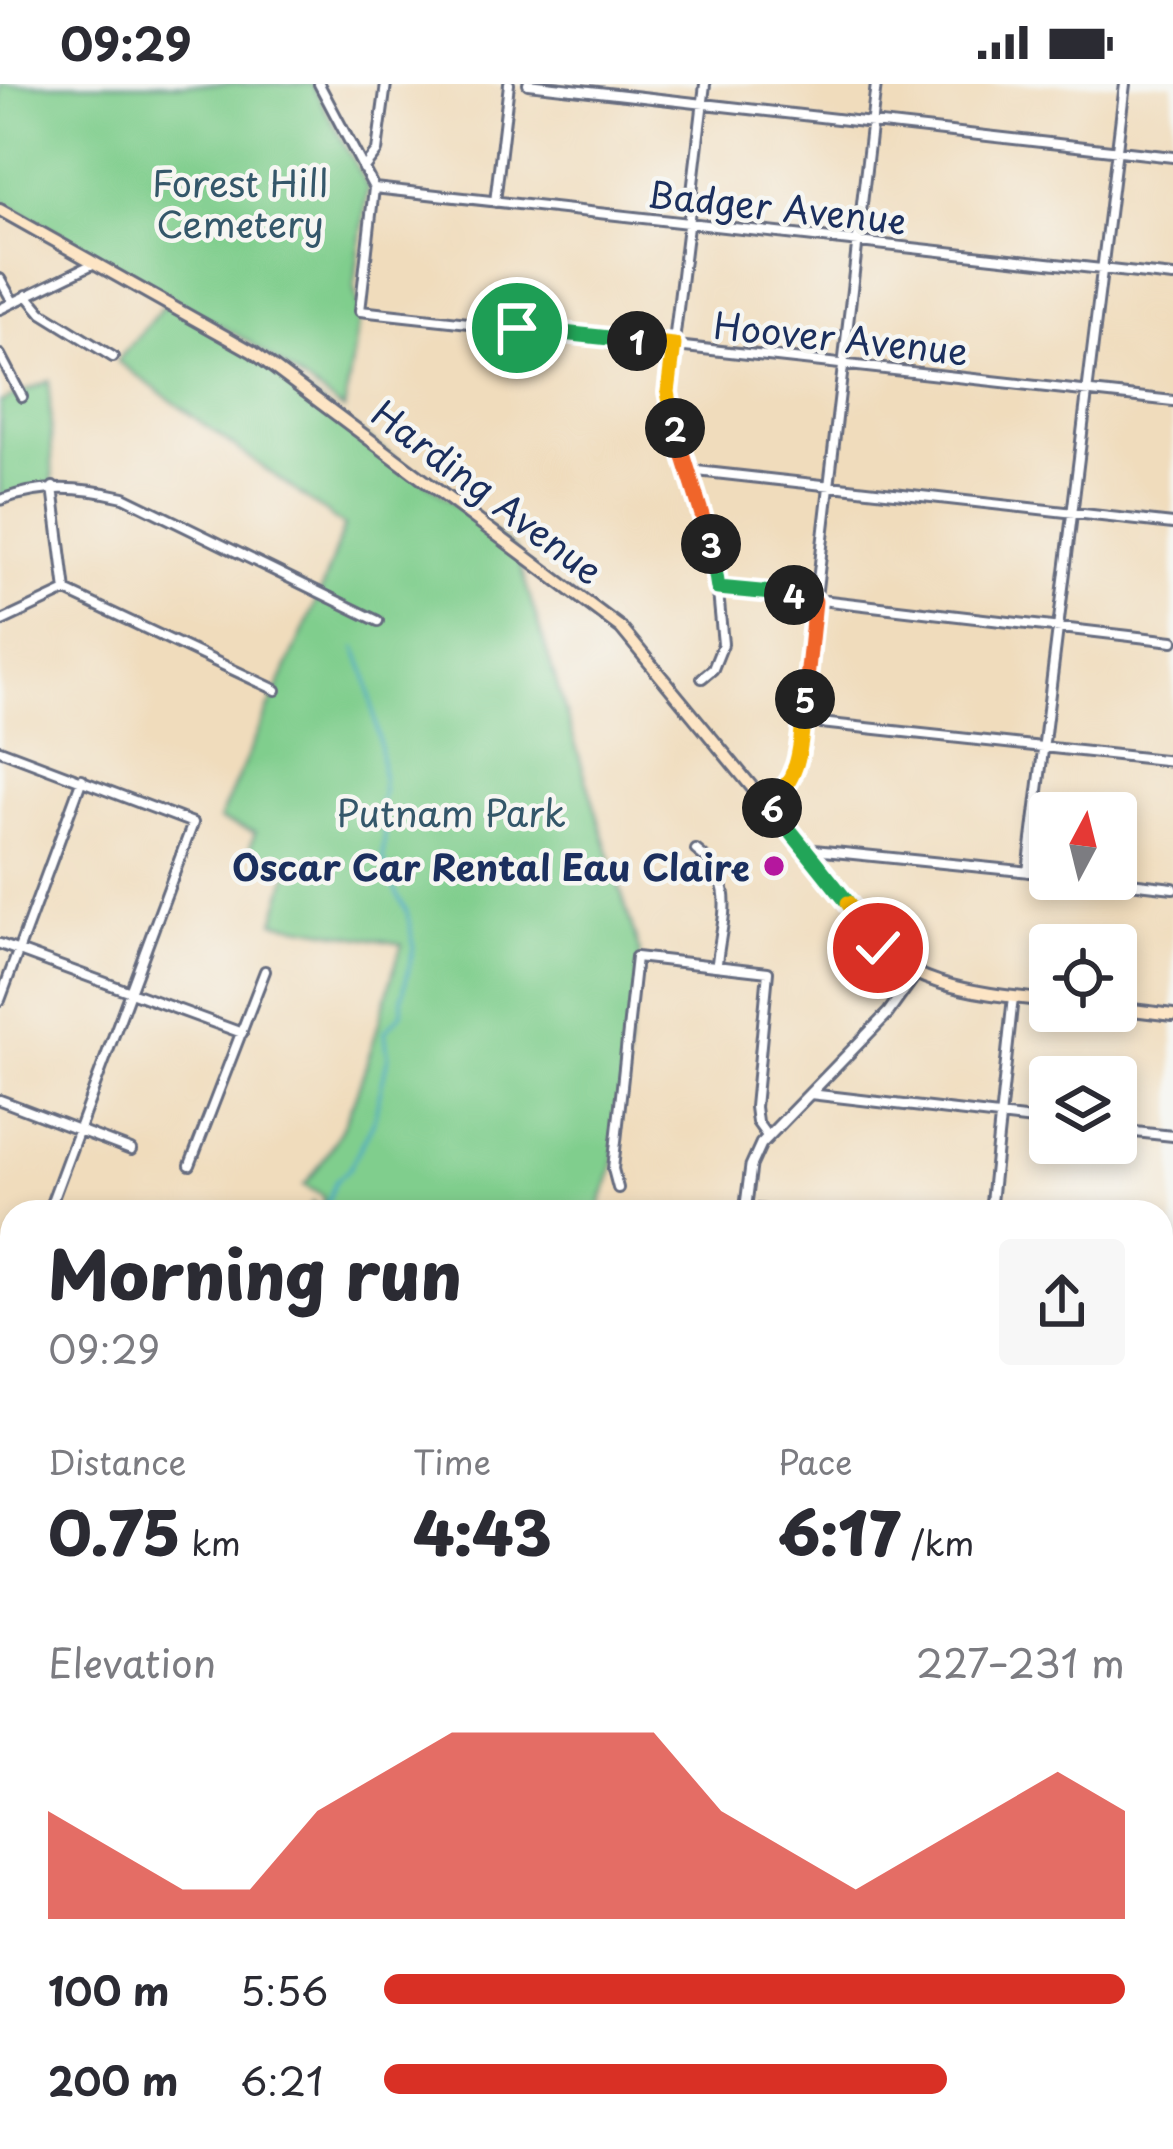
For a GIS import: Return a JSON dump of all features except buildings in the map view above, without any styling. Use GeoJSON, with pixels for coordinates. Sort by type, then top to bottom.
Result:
{"type":"FeatureCollection","features":[{"type":"Feature","properties":{"kind":"main road","name":"Harding Avenue"},"geometry":{"type":"LineString","coordinates":[[0,210],[253,352],[621,628],[858,916],[917,971]]}},
{"type":"Feature","properties":{"kind":"main road"},"geometry":{"type":"LineString","coordinates":[[917,971],[956,986],[1029,999]]}},
{"type":"Feature","properties":{"kind":"main road"},"geometry":{"type":"LineString","coordinates":[[1137,1011],[1173,1015]]}},
{"type":"Feature","properties":{"kind":"street"},"geometry":{"type":"LineString","coordinates":[[320,84],[374,188]]}},
{"type":"Feature","properties":{"kind":"street"},"geometry":{"type":"LineString","coordinates":[[363,169],[377,151],[386,84]]}},
{"type":"Feature","properties":{"kind":"street"},"geometry":{"type":"LineString","coordinates":[[495,202],[509,84]]}},
{"type":"Feature","properties":{"kind":"street"},"geometry":{"type":"LineString","coordinates":[[528,84],[1173,157]]}},
{"type":"Feature","properties":{"kind":"street"},"geometry":{"type":"LineString","coordinates":[[702,678],[713,669],[723,644],[718,588],[710,539],[669,406],[705,84]]}},
{"type":"Feature","properties":{"kind":"street"},"geometry":{"type":"LineString","coordinates":[[769,804],[792,781],[802,721],[876,84]]}},
{"type":"Feature","properties":{"kind":"street"},"geometry":{"type":"LineString","coordinates":[[804,849],[1028,872],[1125,84]]}},
{"type":"Feature","properties":{"kind":"street","name":"Badger Avenue"},"geometry":{"type":"LineString","coordinates":[[374,188],[1173,277]]}},
{"type":"Feature","properties":{"kind":"street","name":"Hoover Avenue"},"geometry":{"type":"LineString","coordinates":[[374,188],[359,311],[1173,401]]}},
{"type":"Feature","properties":{"kind":"street"},"geometry":{"type":"LineString","coordinates":[[0,309],[95,263]]}},
{"type":"Feature","properties":{"kind":"street"},"geometry":{"type":"LineString","coordinates":[[0,279],[13,302]]}},
{"type":"Feature","properties":{"kind":"street"},"geometry":{"type":"LineString","coordinates":[[27,295],[42,313],[112,357]]}},
{"type":"Feature","properties":{"kind":"street"},"geometry":{"type":"LineString","coordinates":[[0,355],[22,397]]}},
{"type":"Feature","properties":{"kind":"street"},"geometry":{"type":"LineString","coordinates":[[688,470],[1173,524]]}},
{"type":"Feature","properties":{"kind":"street"},"geometry":{"type":"LineString","coordinates":[[0,500],[53,487],[124,497],[378,621]]}},
{"type":"Feature","properties":{"kind":"street"},"geometry":{"type":"LineString","coordinates":[[53,487],[66,591]]}},
{"type":"Feature","properties":{"kind":"street"},"geometry":{"type":"LineString","coordinates":[[718,588],[1173,641]]}},
{"type":"Feature","properties":{"kind":"street"},"geometry":{"type":"LineString","coordinates":[[0,622],[66,591]]}},
{"type":"Feature","properties":{"kind":"street"},"geometry":{"type":"LineString","coordinates":[[66,591],[276,690]]}},
{"type":"Feature","properties":{"kind":"street"},"geometry":{"type":"LineString","coordinates":[[802,721],[1173,761]]}},
{"type":"Feature","properties":{"kind":"street"},"geometry":{"type":"LineString","coordinates":[[0,750],[193,823],[52,1200]]}},
{"type":"Feature","properties":{"kind":"street"},"geometry":{"type":"LineString","coordinates":[[0,1000],[82,779]]}},
{"type":"Feature","properties":{"kind":"street"},"geometry":{"type":"LineString","coordinates":[[697,850],[714,864],[724,882],[717,964]]}},
{"type":"Feature","properties":{"kind":"street"},"geometry":{"type":"LineString","coordinates":[[1137,884],[1173,888]]}},
{"type":"Feature","properties":{"kind":"street"},"geometry":{"type":"LineString","coordinates":[[0,944],[242,1034]]}},
{"type":"Feature","properties":{"kind":"street"},"geometry":{"type":"LineString","coordinates":[[618,1188],[613,1169],[636,957],[768,972],[755,1107],[757,1122],[767,1136]]}},
{"type":"Feature","properties":{"kind":"street"},"geometry":{"type":"LineString","coordinates":[[190,1165],[265,971]]}},
{"type":"Feature","properties":{"kind":"street"},"geometry":{"type":"LineString","coordinates":[[746,1200],[751,1166],[767,1136],[895,1004],[917,971]]}},
{"type":"Feature","properties":{"kind":"street"},"geometry":{"type":"LineString","coordinates":[[991,1200],[1013,997]]}},
{"type":"Feature","properties":{"kind":"street"},"geometry":{"type":"LineString","coordinates":[[809,1094],[1029,1120]]}},
{"type":"Feature","properties":{"kind":"street"},"geometry":{"type":"LineString","coordinates":[[0,1100],[131,1150]]}},
{"type":"Feature","properties":{"kind":"street"},"geometry":{"type":"LineString","coordinates":[[1137,1132],[1173,1136]]}},
{"type":"Feature","properties":{"kind":"green space","name":"Forest Hill Cemetery"},"geometry":{"type":"Polygon","coordinates":[[[0,84],[312,84],[368,188],[354,288],[360,314],[344,410],[249,342],[0,200],[0,84]]]}},
{"type":"Feature","properties":{"kind":"green space","name":"Putnam Park"},"geometry":{"type":"Polygon","coordinates":[[[166,303],[253,352],[515,549],[640,953],[613,1169],[602,1200],[324,1200],[304,1185],[353,1103],[402,944],[274,922],[291,863],[249,851],[255,832],[219,820],[321,591],[344,526],[117,361],[166,303]]]}},
{"type":"Feature","properties":{"kind":"green space"},"geometry":{"type":"Polygon","coordinates":[[[49,381],[53,487],[0,500],[0,402],[49,381]]]}},
{"type":"Feature","properties":{"kind":"waterway"},"geometry":{"type":"LineString","coordinates":[[328,1200],[373,1123],[388,1057],[385,1031],[402,1013],[414,946],[407,912],[383,857],[385,833],[378,815],[383,791],[380,746],[366,673],[356,648]]}},
{"type":"Feature","properties":{"kind":"place","name":"Oscar Car Rental Eau Claire"},"geometry":{"type":"Point","coordinates":[774,866]}},
{"type":"Feature","properties":{"kind":"route"},"geometry":{"type":"LineString","coordinates":[[517,328],[674,345],[669,406],[710,539],[718,588],[815,601],[796,769],[792,781],[769,804],[878,948]]}}]}
